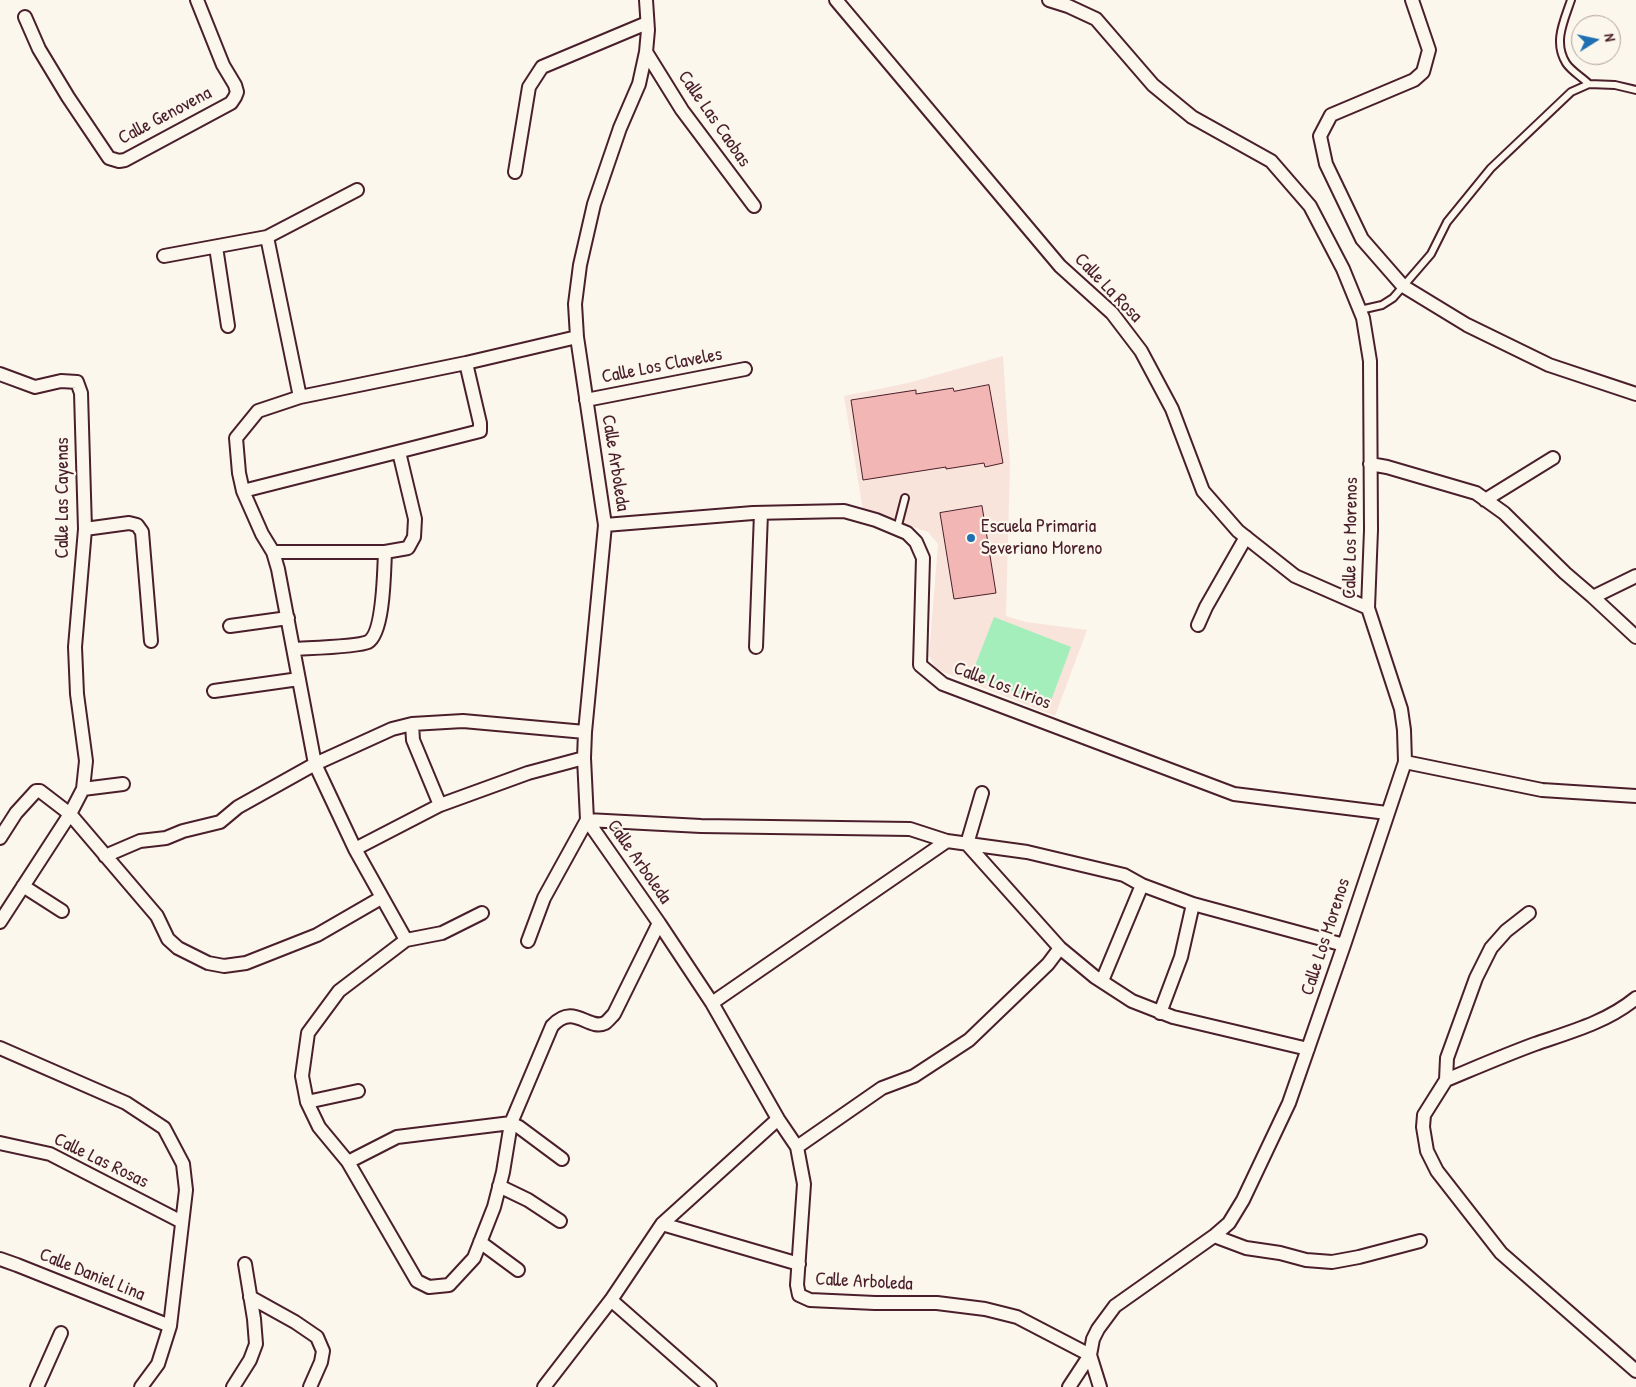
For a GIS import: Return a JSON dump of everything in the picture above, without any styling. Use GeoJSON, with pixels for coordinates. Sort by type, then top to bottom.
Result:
{"type":"FeatureCollection","features":[{"type":"Feature","properties":{"kind":"street","name":"Calle Genovena"},"geometry":{"type":"LineString","coordinates":[[25,17],[39,49],[68,97],[109,158],[119,161],[138,154],[186,128],[231,102],[235,97],[237,92],[235,85],[224,65],[197,0]]}},
{"type":"Feature","properties":{"kind":"street","name":"Calle Arboleda"},"geometry":{"type":"LineString","coordinates":[[646,0],[646,52],[639,84],[620,128],[592,213],[580,265],[576,304],[577,337],[605,525],[584,732],[587,820],[712,1003],[778,1119],[797,1147],[804,1184],[796,1284],[799,1295],[810,1300],[937,1303],[985,1309],[1017,1317],[1090,1355]]}},
{"type":"Feature","properties":{"kind":"street","name":"Calle La Rosa"},"geometry":{"type":"LineString","coordinates":[[836,0],[1060,266],[1112,313],[1141,351],[1172,409],[1203,491],[1238,531],[1295,576],[1368,608]]}},
{"type":"Feature","properties":{"kind":"street","name":"Calle Los Morenos"},"geometry":{"type":"LineString","coordinates":[[1048,0],[1068,6],[1096,19],[1153,84],[1192,117],[1271,161],[1310,206],[1343,269],[1364,318],[1370,361],[1371,530],[1368,608],[1401,709],[1405,762],[1289,1103],[1243,1200],[1229,1223],[1214,1236],[1115,1306],[1095,1334],[1090,1355],[1069,1387]]}},
{"type":"Feature","properties":{"kind":"street"},"geometry":{"type":"LineString","coordinates":[[1412,0],[1429,50],[1423,72],[1414,80],[1331,115],[1320,136],[1326,164],[1362,239],[1403,286],[1467,325],[1549,365],[1636,394]]}},
{"type":"Feature","properties":{"kind":"street"},"geometry":{"type":"LineString","coordinates":[[515,172],[529,87],[542,67],[647,23]]}},
{"type":"Feature","properties":{"kind":"street","name":"Calle Las Caobas"},"geometry":{"type":"LineString","coordinates":[[646,52],[682,110],[754,206]]}},
{"type":"Feature","properties":{"kind":"street"},"geometry":{"type":"LineString","coordinates":[[164,256],[267,238],[357,190]]}},
{"type":"Feature","properties":{"kind":"street"},"geometry":{"type":"LineString","coordinates":[[267,238],[300,398]]}},
{"type":"Feature","properties":{"kind":"street"},"geometry":{"type":"LineString","coordinates":[[216,247],[228,326]]}},
{"type":"Feature","properties":{"kind":"street"},"geometry":{"type":"LineString","coordinates":[[406,940],[355,849],[315,764],[278,569],[273,552],[262,534],[244,490],[239,473],[236,438],[258,412],[300,398],[466,363],[577,337]]}},
{"type":"Feature","properties":{"kind":"street"},"geometry":{"type":"LineString","coordinates":[[244,490],[480,431],[480,423],[466,363]]}},
{"type":"Feature","properties":{"kind":"street","name":"Calle Los Claveles"},"geometry":{"type":"LineString","coordinates":[[586,400],[745,369]]}},
{"type":"Feature","properties":{"kind":"street","name":"Calle Las Cayenas"},"geometry":{"type":"LineString","coordinates":[[0,374],[35,387],[61,381],[77,382],[81,393],[85,529],[76,646],[77,694],[86,761],[83,789]]}},
{"type":"Feature","properties":{"kind":"street"},"geometry":{"type":"LineString","coordinates":[[273,552],[385,552],[408,548],[414,537],[415,519],[399,452]]}},
{"type":"Feature","properties":{"kind":"street"},"geometry":{"type":"LineString","coordinates":[[1485,500],[1553,458]]}},
{"type":"Feature","properties":{"kind":"street"},"geometry":{"type":"LineString","coordinates":[[1370,464],[1387,467],[1476,493],[1504,513],[1565,573],[1636,637]]}},
{"type":"Feature","properties":{"kind":"street","name":"Calle Los Lirios"},"geometry":{"type":"LineString","coordinates":[[605,525],[761,513],[844,511],[876,520],[907,533],[916,542],[923,558],[920,665],[942,684],[1234,794],[1387,813]]}},
{"type":"Feature","properties":{"kind":"street"},"geometry":{"type":"LineString","coordinates":[[756,647],[761,513]]}},
{"type":"Feature","properties":{"kind":"street"},"geometry":{"type":"LineString","coordinates":[[85,529],[129,524],[138,525],[142,532],[151,642]]}},
{"type":"Feature","properties":{"kind":"street"},"geometry":{"type":"LineString","coordinates":[[1198,625],[1206,607],[1246,537]]}},
{"type":"Feature","properties":{"kind":"street"},"geometry":{"type":"LineString","coordinates":[[294,649],[368,642],[375,634],[380,617],[385,552]]}},
{"type":"Feature","properties":{"kind":"street"},"geometry":{"type":"LineString","coordinates":[[1593,597],[1636,576]]}},
{"type":"Feature","properties":{"kind":"street"},"geometry":{"type":"LineString","coordinates":[[230,626],[288,618]]}},
{"type":"Feature","properties":{"kind":"street"},"geometry":{"type":"LineString","coordinates":[[214,691],[299,679]]}},
{"type":"Feature","properties":{"kind":"street"},"geometry":{"type":"LineString","coordinates":[[105,856],[140,841],[166,838],[183,831],[220,822],[238,807],[315,764],[392,729],[412,724],[463,721],[584,732]]}},
{"type":"Feature","properties":{"kind":"street"},"geometry":{"type":"LineString","coordinates":[[412,724],[413,740],[440,805]]}},
{"type":"Feature","properties":{"kind":"street"},"geometry":{"type":"LineString","coordinates":[[355,849],[440,805],[528,773],[584,758]]}},
{"type":"Feature","properties":{"kind":"street"},"geometry":{"type":"LineString","coordinates":[[1405,762],[1542,790],[1636,796]]}},
{"type":"Feature","properties":{"kind":"street"},"geometry":{"type":"LineString","coordinates":[[0,922],[70,814],[83,789],[123,784]]}},
{"type":"Feature","properties":{"kind":"street"},"geometry":{"type":"LineString","coordinates":[[0,838],[16,812],[36,791],[40,791],[70,814],[157,916],[168,939],[178,948],[208,963],[224,966],[246,963],[317,935],[381,898]]}},
{"type":"Feature","properties":{"kind":"street"},"geometry":{"type":"LineString","coordinates":[[967,844],[982,793]]}},
{"type":"Feature","properties":{"kind":"street"},"geometry":{"type":"LineString","coordinates":[[528,941],[544,898],[587,820],[702,826],[910,829],[947,841],[1027,852],[1124,875],[1142,885],[1193,904],[1344,945]]}},
{"type":"Feature","properties":{"kind":"street"},"geometry":{"type":"LineString","coordinates":[[712,1003],[947,841]]}},
{"type":"Feature","properties":{"kind":"street"},"geometry":{"type":"LineString","coordinates":[[967,844],[1060,948],[1102,981],[1132,1001],[1173,1017],[1308,1049]]}},
{"type":"Feature","properties":{"kind":"street"},"geometry":{"type":"LineString","coordinates":[[1102,981],[1142,885]]}},
{"type":"Feature","properties":{"kind":"street"},"geometry":{"type":"LineString","coordinates":[[24,886],[62,911]]}},
{"type":"Feature","properties":{"kind":"street"},"geometry":{"type":"LineString","coordinates":[[1160,1012],[1181,957],[1193,904]]}},
{"type":"Feature","properties":{"kind":"street"},"geometry":{"type":"LineString","coordinates":[[482,913],[442,933],[406,940],[339,991],[308,1033],[302,1076],[308,1102],[319,1127],[348,1162],[417,1281],[429,1287],[449,1285],[474,1258],[494,1207],[511,1122],[552,1026],[559,1018],[570,1016],[598,1024],[606,1022],[614,1014],[659,923]]}},
{"type":"Feature","properties":{"kind":"street"},"geometry":{"type":"LineString","coordinates":[[1529,913],[1506,931],[1491,948],[1476,978],[1447,1058],[1446,1080],[1424,1115],[1423,1127],[1427,1151],[1437,1171],[1501,1253],[1636,1371]]}},
{"type":"Feature","properties":{"kind":"street"},"geometry":{"type":"LineString","coordinates":[[797,1147],[882,1088],[914,1076],[969,1040],[1048,964],[1060,948]]}},
{"type":"Feature","properties":{"kind":"street"},"geometry":{"type":"LineString","coordinates":[[1446,1080],[1533,1045],[1584,1028],[1636,998]]}},
{"type":"Feature","properties":{"kind":"street"},"geometry":{"type":"LineString","coordinates":[[0,1048],[126,1103],[164,1128],[183,1164],[186,1190],[170,1326],[158,1364],[141,1387]]}},
{"type":"Feature","properties":{"kind":"street"},"geometry":{"type":"LineString","coordinates":[[308,1102],[358,1091]]}},
{"type":"Feature","properties":{"kind":"street"},"geometry":{"type":"LineString","coordinates":[[544,1387],[611,1300],[662,1224],[778,1119]]}},
{"type":"Feature","properties":{"kind":"street"},"geometry":{"type":"LineString","coordinates":[[348,1162],[397,1137],[511,1122],[562,1159]]}},
{"type":"Feature","properties":{"kind":"street","name":"Calle Las Rosas"},"geometry":{"type":"LineString","coordinates":[[0,1143],[50,1154],[182,1222]]}},
{"type":"Feature","properties":{"kind":"street"},"geometry":{"type":"LineString","coordinates":[[499,1186],[528,1200],[560,1220]]}},
{"type":"Feature","properties":{"kind":"street"},"geometry":{"type":"LineString","coordinates":[[662,1224],[799,1264]]}},
{"type":"Feature","properties":{"kind":"street"},"geometry":{"type":"LineString","coordinates":[[1214,1236],[1246,1248],[1280,1253],[1306,1260],[1332,1262],[1420,1241]]}},
{"type":"Feature","properties":{"kind":"street"},"geometry":{"type":"LineString","coordinates":[[480,1242],[518,1270]]}},
{"type":"Feature","properties":{"kind":"street","name":"Calle Daniel Lina"},"geometry":{"type":"LineString","coordinates":[[0,1260],[170,1326]]}},
{"type":"Feature","properties":{"kind":"street"},"geometry":{"type":"LineString","coordinates":[[233,1387],[250,1360],[256,1344],[245,1264]]}},
{"type":"Feature","properties":{"kind":"street"},"geometry":{"type":"LineString","coordinates":[[250,1297],[295,1322],[317,1337],[323,1351],[321,1362],[310,1387]]}},
{"type":"Feature","properties":{"kind":"street"},"geometry":{"type":"LineString","coordinates":[[611,1300],[710,1387]]}},
{"type":"Feature","properties":{"kind":"street"},"geometry":{"type":"LineString","coordinates":[[37,1387],[61,1333]]}},
{"type":"Feature","properties":{"kind":"street"},"geometry":{"type":"LineString","coordinates":[[1090,1355],[1100,1387]]}},
{"type":"Feature","properties":{"kind":"lane"},"geometry":{"type":"LineString","coordinates":[[1571,0],[1562,28],[1559,48],[1567,64],[1589,84]]}},
{"type":"Feature","properties":{"kind":"lane"},"geometry":{"type":"LineString","coordinates":[[1360,310],[1382,305],[1394,298],[1431,254],[1447,222],[1491,168],[1571,92],[1589,84],[1616,85],[1636,90]]}},
{"type":"Feature","properties":{"kind":"lane"},"geometry":{"type":"LineString","coordinates":[[897,529],[905,498]]}},
{"type":"Feature","properties":{"kind":"shaded area","name":"Escuela Primaria Severiano Moreno"},"geometry":{"type":"Polygon","coordinates":[[[1003,356],[1010,463],[1006,616],[1026,622],[1087,630],[1055,716],[936,669],[929,655],[938,544],[928,532],[863,510],[844,396],[908,383],[1003,356]]]}},
{"type":"Feature","properties":{"kind":"green space"},"geometry":{"type":"Polygon","coordinates":[[[994,617],[1071,647],[1049,706],[971,676],[994,617]]]}},
{"type":"Feature","properties":{"kind":"building"},"geometry":{"type":"Polygon","coordinates":[[[989,385],[1003,463],[985,467],[984,463],[946,469],[946,467],[863,480],[851,400],[916,390],[916,394],[953,388],[954,391],[989,385]]]}},
{"type":"Feature","properties":{"kind":"building"},"geometry":{"type":"Polygon","coordinates":[[[982,506],[996,593],[954,599],[940,513],[982,506]]]}},
{"type":"Feature","properties":{"kind":"place","name":"Escuela Primaria Severiano Moreno"},"geometry":{"type":"Point","coordinates":[971,538]}}]}
